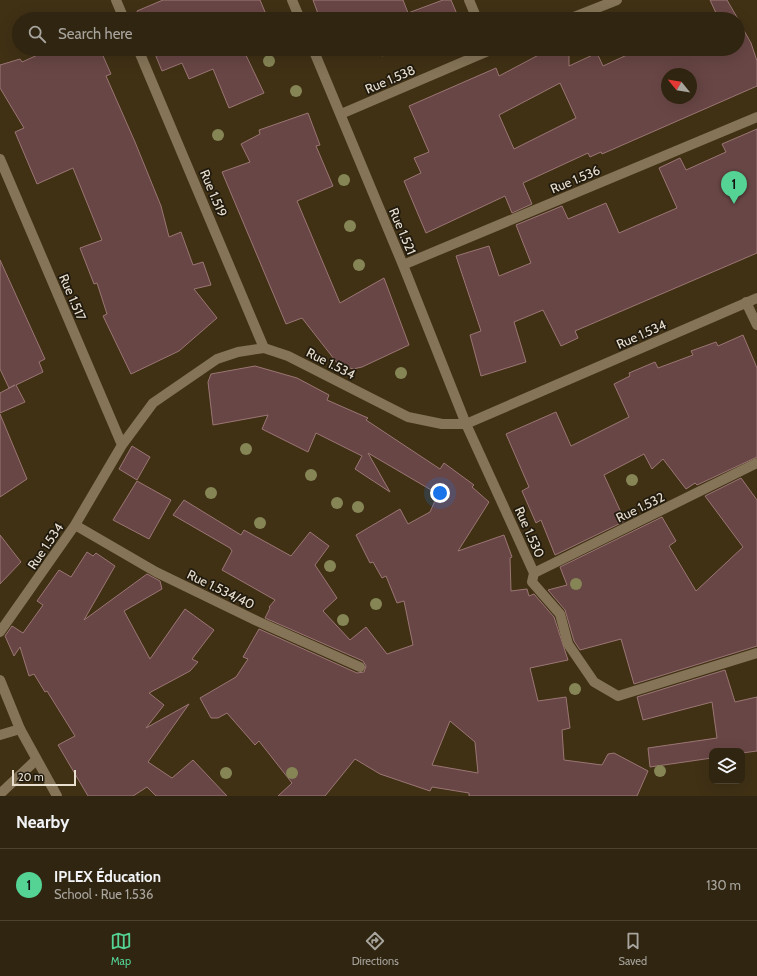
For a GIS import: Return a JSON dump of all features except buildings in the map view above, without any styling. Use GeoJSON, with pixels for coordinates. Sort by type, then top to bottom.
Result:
{"type":"FeatureCollection","features":[{"type":"Feature","properties":{"kind":"street"},"geometry":{"type":"LineString","coordinates":[[116,0],[121,12]]}},
{"type":"Feature","properties":{"kind":"street"},"geometry":{"type":"LineString","coordinates":[[292,0],[297,12]]}},
{"type":"Feature","properties":{"kind":"street"},"geometry":{"type":"LineString","coordinates":[[469,0],[474,12]]}},
{"type":"Feature","properties":{"kind":"street"},"geometry":{"type":"LineString","coordinates":[[587,12],[617,0]]}},
{"type":"Feature","properties":{"kind":"street","name":"Rue 1.519"},"geometry":{"type":"LineString","coordinates":[[141,56],[264,348]]}},
{"type":"Feature","properties":{"kind":"street","name":"Rue 1.521"},"geometry":{"type":"LineString","coordinates":[[316,56],[341,114],[365,177],[403,265],[466,424]]}},
{"type":"Feature","properties":{"kind":"street","name":"Rue 1.538"},"geometry":{"type":"LineString","coordinates":[[341,114],[475,56]]}},
{"type":"Feature","properties":{"kind":"street","name":"Rue 1.536"},"geometry":{"type":"LineString","coordinates":[[403,265],[757,117]]}},
{"type":"Feature","properties":{"kind":"street","name":"Rue 1.517"},"geometry":{"type":"LineString","coordinates":[[0,160],[122,445]]}},
{"type":"Feature","properties":{"kind":"street","name":"Rue 1.534"},"geometry":{"type":"LineString","coordinates":[[0,632],[75,525],[122,445],[153,404],[186,379],[217,359],[238,352],[264,348],[288,356],[408,417],[442,424],[466,424],[757,298]]}},
{"type":"Feature","properties":{"kind":"street"},"geometry":{"type":"LineString","coordinates":[[746,302],[757,325]]}},
{"type":"Feature","properties":{"kind":"street","name":"Rue 1.530"},"geometry":{"type":"LineString","coordinates":[[466,424],[534,573],[532,582],[560,614],[568,644],[594,682],[618,696],[757,653]]}},
{"type":"Feature","properties":{"kind":"street","name":"Rue 1.532"},"geometry":{"type":"LineString","coordinates":[[534,573],[757,463]]}},
{"type":"Feature","properties":{"kind":"street","name":"Rue 1.534/40"},"geometry":{"type":"LineString","coordinates":[[75,525],[156,572],[257,621],[360,667]]}},
{"type":"Feature","properties":{"kind":"street"},"geometry":{"type":"LineString","coordinates":[[0,680],[20,729],[57,796]]}},
{"type":"Feature","properties":{"kind":"street"},"geometry":{"type":"LineString","coordinates":[[0,735],[20,729]]}},
{"type":"Feature","properties":{"kind":"street"},"geometry":{"type":"LineString","coordinates":[[0,794],[36,760]]}},
{"type":"Feature","properties":{"kind":"place","name":"IPLEX Éducation"},"geometry":{"type":"Point","coordinates":[734,204]}}]}
